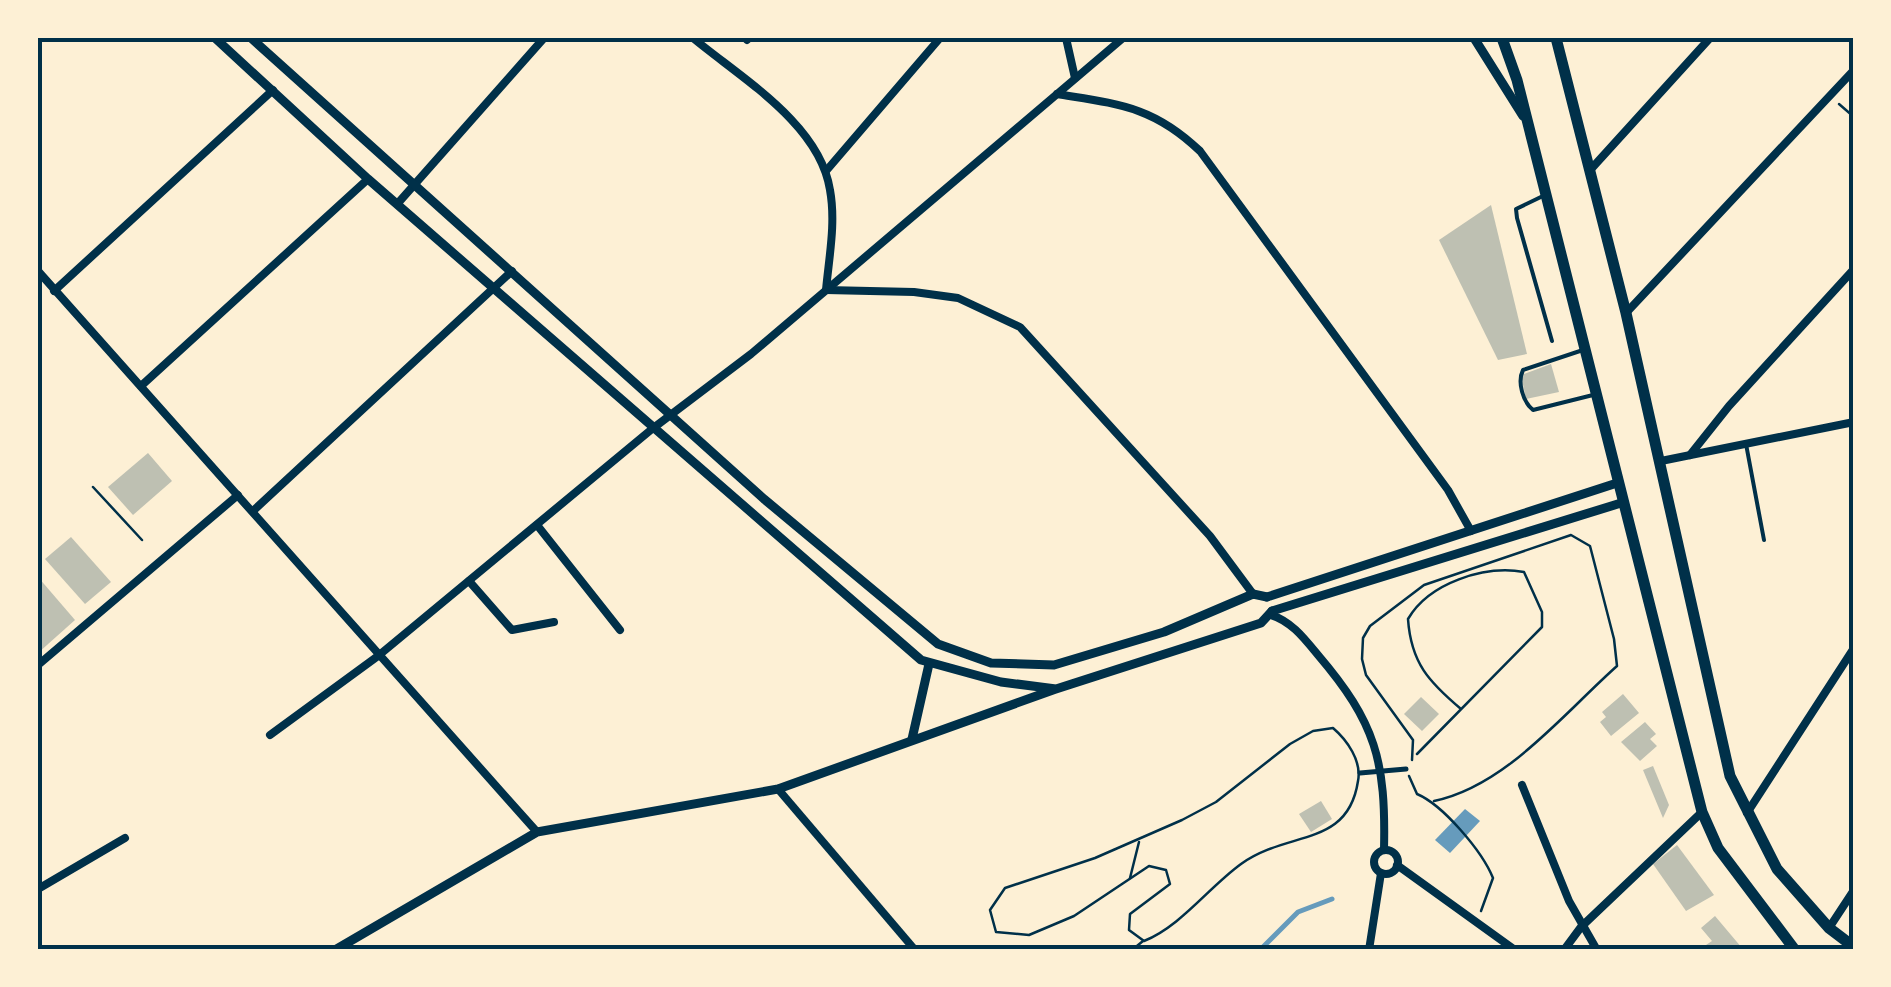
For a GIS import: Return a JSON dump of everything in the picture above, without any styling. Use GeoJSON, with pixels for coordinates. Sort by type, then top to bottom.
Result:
{"type":"FeatureCollection","features":[{"type":"Feature","properties":{"kind":"main road"},"geometry":{"type":"LineString","coordinates":[[1502,38],[1702,812],[1718,848],[1795,950]]}},
{"type":"Feature","properties":{"kind":"main road"},"geometry":{"type":"LineString","coordinates":[[1556,38],[1592,168],[1730,776],[1777,869],[1830,928],[1854,946]]}},
{"type":"Feature","properties":{"kind":"street"},"geometry":{"type":"LineString","coordinates":[[216,38],[368,179],[900,643],[929,664],[1001,682],[1056,690]]}},
{"type":"Feature","properties":{"kind":"street"},"geometry":{"type":"LineString","coordinates":[[251,38],[912,627],[938,644],[991,663],[1054,665],[1121,648],[1249,598],[1267,597],[1617,483]]}},
{"type":"Feature","properties":{"kind":"street"},"geometry":{"type":"LineString","coordinates":[[398,202],[544,38]]}},
{"type":"Feature","properties":{"kind":"street"},"geometry":{"type":"LineString","coordinates":[[693,38],[814,146],[826,171],[832,208],[826,290]]}},
{"type":"Feature","properties":{"kind":"street"},"geometry":{"type":"LineString","coordinates":[[826,171],[940,38]]}},
{"type":"Feature","properties":{"kind":"street"},"geometry":{"type":"LineString","coordinates":[[1066,38],[1075,78]]}},
{"type":"Feature","properties":{"kind":"street"},"geometry":{"type":"LineString","coordinates":[[270,735],[378,656],[826,290],[1123,38]]}},
{"type":"Feature","properties":{"kind":"street"},"geometry":{"type":"LineString","coordinates":[[1474,38],[1526,122]]}},
{"type":"Feature","properties":{"kind":"street"},"geometry":{"type":"LineString","coordinates":[[1592,168],[1710,38]]}},
{"type":"Feature","properties":{"kind":"street"},"geometry":{"type":"LineString","coordinates":[[1626,313],[1854,70]]}},
{"type":"Feature","properties":{"kind":"street"},"geometry":{"type":"LineString","coordinates":[[54,292],[273,90]]}},
{"type":"Feature","properties":{"kind":"street"},"geometry":{"type":"LineString","coordinates":[[1057,94],[1137,107],[1177,129],[1200,150],[1448,490],[1471,531]]}},
{"type":"Feature","properties":{"kind":"street"},"geometry":{"type":"LineString","coordinates":[[142,386],[368,179]]}},
{"type":"Feature","properties":{"kind":"street"},"geometry":{"type":"LineString","coordinates":[[1690,456],[1729,406],[1854,269]]}},
{"type":"Feature","properties":{"kind":"street"},"geometry":{"type":"LineString","coordinates":[[38,271],[537,832]]}},
{"type":"Feature","properties":{"kind":"street"},"geometry":{"type":"LineString","coordinates":[[253,511],[512,271]]}},
{"type":"Feature","properties":{"kind":"street"},"geometry":{"type":"LineString","coordinates":[[826,290],[948,296],[978,305],[1020,328],[1210,536],[1249,598]]}},
{"type":"Feature","properties":{"kind":"street"},"geometry":{"type":"LineString","coordinates":[[1661,462],[1854,422]]}},
{"type":"Feature","properties":{"kind":"street"},"geometry":{"type":"LineString","coordinates":[[38,665],[238,496]]}},
{"type":"Feature","properties":{"kind":"street"},"geometry":{"type":"LineString","coordinates":[[335,950],[537,832],[778,789],[912,739],[1261,623],[1271,613],[1621,502]]}},
{"type":"Feature","properties":{"kind":"street"},"geometry":{"type":"LineString","coordinates":[[537,525],[620,630]]}},
{"type":"Feature","properties":{"kind":"street"},"geometry":{"type":"LineString","coordinates":[[469,581],[512,630],[554,622]]}},
{"type":"Feature","properties":{"kind":"street"},"geometry":{"type":"LineString","coordinates":[[1267,597],[1271,613],[1290,624],[1355,702],[1377,746],[1382,771],[1384,850],[1374,860],[1381,872],[1369,950]]}},
{"type":"Feature","properties":{"kind":"street"},"geometry":{"type":"LineString","coordinates":[[1249,598],[1243,614],[1252,623]]}},
{"type":"Feature","properties":{"kind":"street"},"geometry":{"type":"LineString","coordinates":[[874,622],[888,617],[890,608]]}},
{"type":"Feature","properties":{"kind":"street"},"geometry":{"type":"LineString","coordinates":[[900,643],[902,632],[912,627]]}},
{"type":"Feature","properties":{"kind":"street"},"geometry":{"type":"LineString","coordinates":[[1747,814],[1854,648]]}},
{"type":"Feature","properties":{"kind":"street"},"geometry":{"type":"LineString","coordinates":[[912,739],[929,664]]}},
{"type":"Feature","properties":{"kind":"street"},"geometry":{"type":"LineString","coordinates":[[1360,773],[1406,769]]}},
{"type":"Feature","properties":{"kind":"street"},"geometry":{"type":"LineString","coordinates":[[1522,785],[1580,927],[1597,950]]}},
{"type":"Feature","properties":{"kind":"street"},"geometry":{"type":"LineString","coordinates":[[778,789],[915,950]]}},
{"type":"Feature","properties":{"kind":"street"},"geometry":{"type":"LineString","coordinates":[[1564,950],[1580,927],[1702,812]]}},
{"type":"Feature","properties":{"kind":"street"},"geometry":{"type":"LineString","coordinates":[[38,888],[125,838]]}},
{"type":"Feature","properties":{"kind":"street"},"geometry":{"type":"LineString","coordinates":[[1384,850],[1395,854],[1397,865],[1516,950]]}},
{"type":"Feature","properties":{"kind":"street"},"geometry":{"type":"LineString","coordinates":[[1381,872],[1389,873],[1397,865]]}},
{"type":"Feature","properties":{"kind":"street"},"geometry":{"type":"LineString","coordinates":[[1830,928],[1854,890]]}},
{"type":"Feature","properties":{"kind":"lane"},"geometry":{"type":"LineString","coordinates":[[1545,195],[1516,208],[1552,340]]}},
{"type":"Feature","properties":{"kind":"lane"},"geometry":{"type":"LineString","coordinates":[[1583,350],[1523,370],[1520,380],[1526,404],[1534,410],[1595,395]]}},
{"type":"Feature","properties":{"kind":"lane"},"geometry":{"type":"LineString","coordinates":[[1746,444],[1764,540]]}},
{"type":"Feature","properties":{"kind":"path"},"geometry":{"type":"LineString","coordinates":[[1830,96],[1854,116]]}},
{"type":"Feature","properties":{"kind":"path"},"geometry":{"type":"LineString","coordinates":[[93,487],[142,540]]}},
{"type":"Feature","properties":{"kind":"path"},"geometry":{"type":"LineString","coordinates":[[1416,756],[1412,740],[1366,674],[1362,660],[1370,626],[1424,585],[1571,534],[1590,546],[1614,638],[1617,666],[1494,775],[1457,796],[1434,801]]}},
{"type":"Feature","properties":{"kind":"path"},"geometry":{"type":"LineString","coordinates":[[1461,709],[1430,683],[1414,660],[1408,619],[1414,608],[1445,586],[1502,569],[1524,572],[1533,583],[1542,627],[1406,769],[1417,794],[1434,801],[1447,820],[1482,851],[1494,878],[1475,922]]}},
{"type":"Feature","properties":{"kind":"path"},"geometry":{"type":"LineString","coordinates":[[1409,600],[1414,608]]}},
{"type":"Feature","properties":{"kind":"path"},"geometry":{"type":"LineString","coordinates":[[1132,950],[1164,932],[1196,898],[1244,862],[1335,826],[1354,809],[1360,773],[1347,741],[1332,728],[1313,731],[1250,772],[1216,802],[1139,840],[1005,888],[990,910],[996,932],[1028,934],[1074,916],[1148,866],[1166,870],[1170,884],[1130,914],[1129,930],[1144,940]]}},
{"type":"Feature","properties":{"kind":"path"},"geometry":{"type":"LineString","coordinates":[[1129,880],[1139,840]]}},
{"type":"Feature","properties":{"kind":"water"},"geometry":{"type":"Polygon","coordinates":[[[1465,809],[1480,821],[1450,853],[1435,840],[1465,809]]]}},
{"type":"Feature","properties":{"kind":"building"},"geometry":{"type":"Polygon","coordinates":[[[1491,205],[1527,354],[1498,360],[1439,240],[1491,205]]]}},
{"type":"Feature","properties":{"kind":"building"},"geometry":{"type":"Polygon","coordinates":[[[1551,364],[1559,392],[1526,399],[1521,375],[1551,364]]]}},
{"type":"Feature","properties":{"kind":"building"},"geometry":{"type":"Polygon","coordinates":[[[148,453],[172,481],[133,515],[108,487],[148,453]]]}},
{"type":"Feature","properties":{"kind":"building"},"geometry":{"type":"Polygon","coordinates":[[[71,537],[111,582],[85,604],[45,559],[71,537]]]}},
{"type":"Feature","properties":{"kind":"building"},"geometry":{"type":"Polygon","coordinates":[[[38,577],[75,620],[38,653],[38,577]]]}},
{"type":"Feature","properties":{"kind":"building"},"geometry":{"type":"Polygon","coordinates":[[[1623,694],[1639,713],[1611,736],[1600,722],[1606,717],[1602,712],[1623,694]]]}},
{"type":"Feature","properties":{"kind":"building"},"geometry":{"type":"Polygon","coordinates":[[[1421,697],[1439,714],[1422,731],[1404,714],[1421,697]]]}},
{"type":"Feature","properties":{"kind":"building"},"geometry":{"type":"Polygon","coordinates":[[[1645,722],[1656,734],[1650,739],[1657,746],[1640,761],[1621,742],[1645,722]]]}},
{"type":"Feature","properties":{"kind":"building"},"geometry":{"type":"Polygon","coordinates":[[[1653,766],[1669,805],[1663,818],[1643,770],[1653,766]]]}},
{"type":"Feature","properties":{"kind":"building"},"geometry":{"type":"Polygon","coordinates":[[[1321,801],[1332,819],[1311,832],[1299,814],[1321,801]]]}},
{"type":"Feature","properties":{"kind":"building"},"geometry":{"type":"Polygon","coordinates":[[[1677,845],[1714,895],[1686,911],[1653,864],[1677,845]]]}},
{"type":"Feature","properties":{"kind":"building"},"geometry":{"type":"Polygon","coordinates":[[[1715,916],[1740,950],[1710,950],[1706,945],[1712,941],[1701,928],[1715,916]]]}},
{"type":"Feature","properties":{"kind":"waterway"},"geometry":{"type":"LineString","coordinates":[[1260,950],[1298,912],[1332,899]]}}]}
